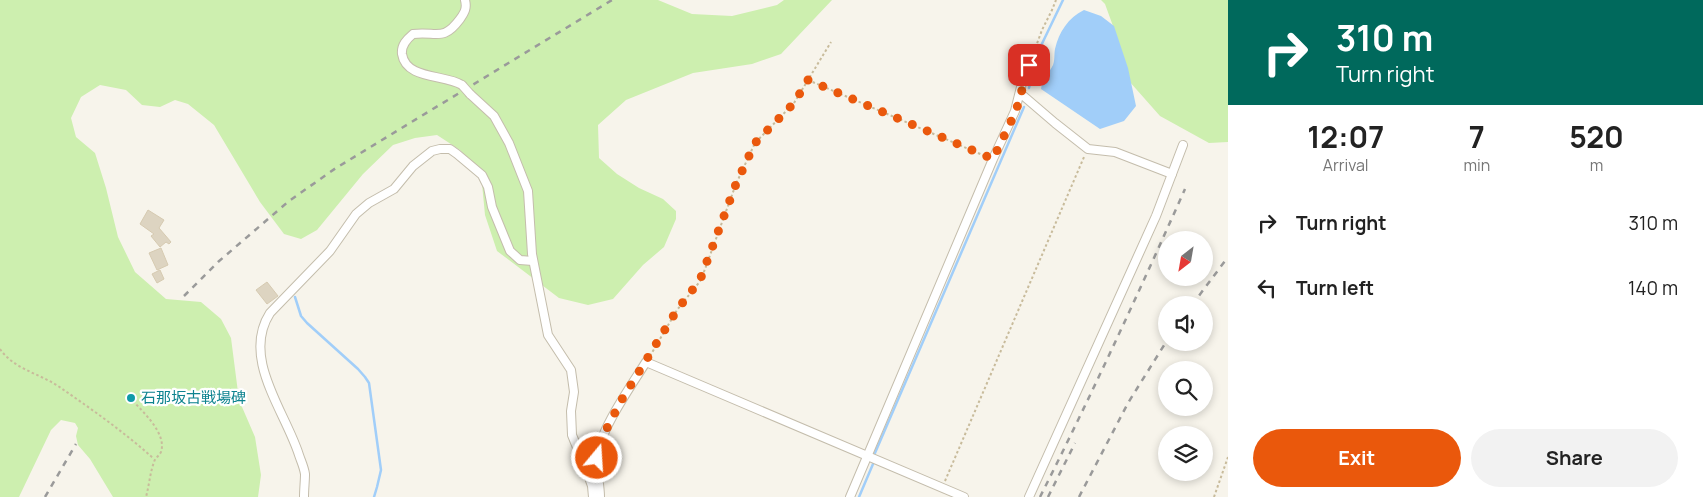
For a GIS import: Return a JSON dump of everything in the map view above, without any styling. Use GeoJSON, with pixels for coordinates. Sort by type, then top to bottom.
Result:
{"type":"FeatureCollection","features":[{"type":"Feature","properties":{"kind":"street"},"geometry":{"type":"LineString","coordinates":[[465,0],[465,12],[451,30],[444,34],[413,34],[407,39],[402,50],[404,60],[408,66],[416,71],[448,79],[462,85],[494,116],[509,144],[528,192],[533,261],[548,335],[571,370],[574,381],[571,411],[572,435],[592,486],[593,497]]}},
{"type":"Feature","properties":{"kind":"street"},"geometry":{"type":"LineString","coordinates":[[850,497],[993,159],[1016,111],[1022,83]]}},
{"type":"Feature","properties":{"kind":"street"},"geometry":{"type":"LineString","coordinates":[[1020,93],[1088,149],[1115,152],[1172,174]]}},
{"type":"Feature","properties":{"kind":"street"},"geometry":{"type":"LineString","coordinates":[[1029,497],[1156,216],[1183,145]]}},
{"type":"Feature","properties":{"kind":"street"},"geometry":{"type":"LineString","coordinates":[[304,497],[304,473],[295,442],[278,408],[261,358],[260,344],[263,324],[270,313],[330,251],[356,214],[369,203],[394,189],[413,166],[432,152],[440,149],[450,149],[482,175],[488,186],[492,207],[510,251],[520,260],[533,261]]}},
{"type":"Feature","properties":{"kind":"street"},"geometry":{"type":"LineString","coordinates":[[600,497],[597,466],[599,447],[621,401],[646,362],[964,497]]}},
{"type":"Feature","properties":{"kind":"path"},"geometry":{"type":"LineString","coordinates":[[1022,83],[1042,30],[1056,0]]}},
{"type":"Feature","properties":{"kind":"path"},"geometry":{"type":"LineString","coordinates":[[646,362],[677,310],[700,280],[736,184],[755,143],[794,103],[831,42]]}},
{"type":"Feature","properties":{"kind":"path"},"geometry":{"type":"LineString","coordinates":[[808,80],[993,159]]}},
{"type":"Feature","properties":{"kind":"path"},"geometry":{"type":"LineString","coordinates":[[942,488],[1088,149]]}},
{"type":"Feature","properties":{"kind":"path"},"geometry":{"type":"LineString","coordinates":[[0,349],[16,365],[56,385],[133,441],[153,458]]}},
{"type":"Feature","properties":{"kind":"path"},"geometry":{"type":"LineString","coordinates":[[133,401],[155,427],[160,436],[162,447],[159,455],[154,460],[146,497]]}},
{"type":"Feature","properties":{"kind":"path"},"geometry":{"type":"LineString","coordinates":[[1214,497],[1228,457]]}},
{"type":"Feature","properties":{"kind":"green space"},"geometry":{"type":"Polygon","coordinates":[[[0,0],[658,0],[692,14],[732,16],[777,5],[784,0],[832,0],[781,54],[752,64],[693,73],[626,100],[598,125],[599,158],[617,174],[639,188],[663,199],[676,211],[676,219],[664,247],[643,265],[613,299],[588,305],[559,298],[497,251],[485,215],[481,173],[460,150],[437,135],[415,138],[393,145],[363,174],[317,230],[301,239],[284,234],[260,202],[214,125],[188,104],[175,100],[160,107],[142,105],[126,90],[100,85],[81,97],[71,118],[76,137],[95,153],[118,237],[135,272],[166,299],[201,302],[221,319],[231,338],[239,400],[255,437],[261,475],[258,497],[113,497],[90,459],[78,445],[76,436],[78,428],[75,423],[61,420],[51,430],[19,497],[0,497],[0,0]]]}},
{"type":"Feature","properties":{"kind":"green space"},"geometry":{"type":"Polygon","coordinates":[[[1101,0],[1228,0],[1228,142],[1209,143],[1160,116],[1129,81],[1113,26],[1105,4],[1101,0]]]}},
{"type":"Feature","properties":{"kind":"water"},"geometry":{"type":"Polygon","coordinates":[[[1084,10],[1101,16],[1114,26],[1128,68],[1136,106],[1124,121],[1100,129],[1041,89],[1053,65],[1055,49],[1062,31],[1073,17],[1084,10]]]}},
{"type":"Feature","properties":{"kind":"building"},"geometry":{"type":"Polygon","coordinates":[[[148,210],[164,220],[159,228],[171,242],[169,244],[166,242],[160,247],[151,236],[154,234],[140,224],[148,210]]]}},
{"type":"Feature","properties":{"kind":"building"},"geometry":{"type":"Polygon","coordinates":[[[161,248],[168,265],[157,270],[149,253],[161,248]]]}},
{"type":"Feature","properties":{"kind":"building"},"geometry":{"type":"Polygon","coordinates":[[[160,270],[164,279],[157,283],[152,274],[160,270]]]}},
{"type":"Feature","properties":{"kind":"building"},"geometry":{"type":"Polygon","coordinates":[[[267,282],[278,296],[267,304],[256,290],[267,282]]]}},
{"type":"Feature","properties":{"kind":"waterway"},"geometry":{"type":"LineString","coordinates":[[1029,88],[1038,52],[1063,0]]}},
{"type":"Feature","properties":{"kind":"waterway"},"geometry":{"type":"LineString","coordinates":[[875,453],[1024,107]]}},
{"type":"Feature","properties":{"kind":"waterway"},"geometry":{"type":"LineString","coordinates":[[295,297],[301,316],[307,323],[358,369],[369,383],[381,470],[374,497]]}},
{"type":"Feature","properties":{"kind":"waterway"},"geometry":{"type":"LineString","coordinates":[[859,497],[873,464]]}},
{"type":"Feature","properties":{"kind":"railway"},"geometry":{"type":"LineString","coordinates":[[184,296],[218,262],[289,201],[336,168],[612,0]]}},
{"type":"Feature","properties":{"kind":"railway"},"geometry":{"type":"LineString","coordinates":[[1040,497],[1078,421],[1185,189]]}},
{"type":"Feature","properties":{"kind":"railway"},"geometry":{"type":"LineString","coordinates":[[1199,296],[1228,257]]}},
{"type":"Feature","properties":{"kind":"railway"},"geometry":{"type":"LineString","coordinates":[[1079,497],[1128,403],[1160,351]]}},
{"type":"Feature","properties":{"kind":"railway"},"geometry":{"type":"LineString","coordinates":[[1048,497],[1075,443]]}},
{"type":"Feature","properties":{"kind":"railway"},"geometry":{"type":"LineString","coordinates":[[45,497],[76,444]]}},
{"type":"Feature","properties":{"kind":"place","name":"石那坂古戦場碑"},"geometry":{"type":"Point","coordinates":[131,398]}},
{"type":"Feature","properties":{"kind":"route"},"geometry":{"type":"LineString","coordinates":[[597,458],[606,430],[621,401],[677,310],[700,280],[736,184],[755,143],[794,103],[808,80],[993,159],[1016,111],[1022,83],[1029,65]]}}]}
